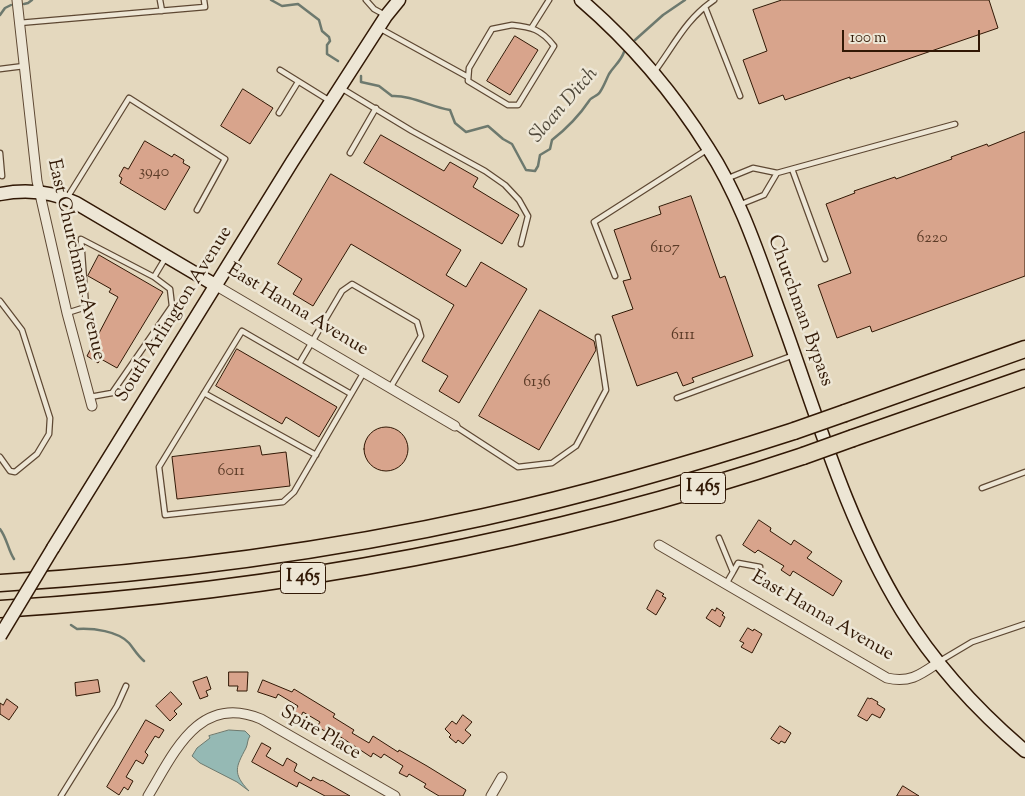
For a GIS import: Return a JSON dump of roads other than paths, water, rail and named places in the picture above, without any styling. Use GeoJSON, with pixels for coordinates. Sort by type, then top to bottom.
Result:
{"type":"FeatureCollection","features":[{"type":"Feature","properties":{"kind":"highway","name":"I 465"},"geometry":{"type":"LineString","coordinates":[[0,582],[100,575],[264,557],[428,529],[502,513],[685,465],[794,431],[1025,349]]}},
{"type":"Feature","properties":{"kind":"highway","name":"I 465"},"geometry":{"type":"LineString","coordinates":[[0,609],[100,602],[221,589],[323,575],[500,541],[643,505],[803,456],[1025,378]]}},
{"type":"Feature","properties":{"kind":"street","name":"East Churchman Avenue"},"geometry":{"type":"LineString","coordinates":[[17,0],[40,191],[67,313],[91,402]]}},
{"type":"Feature","properties":{"kind":"street","name":"South Arlington Avenue"},"geometry":{"type":"LineString","coordinates":[[386,16],[393,0]]}},
{"type":"Feature","properties":{"kind":"street","name":"South Arlington Avenue"},"geometry":{"type":"LineString","coordinates":[[0,636],[215,285],[378,27],[399,0]]}},
{"type":"Feature","properties":{"kind":"street","name":"Churchman Bypass"},"geometry":{"type":"LineString","coordinates":[[581,0],[614,30],[654,72],[709,148],[738,205],[752,238],[838,476],[865,542],[903,612],[939,662]]}},
{"type":"Feature","properties":{"kind":"street","name":"East Hanna Avenue"},"geometry":{"type":"LineString","coordinates":[[0,194],[17,191],[40,191],[67,199],[455,426]]}},
{"type":"Feature","properties":{"kind":"street","name":"East Hanna Avenue"},"geometry":{"type":"LineString","coordinates":[[659,545],[887,678],[908,680],[939,662]]}},
{"type":"Feature","properties":{"kind":"street"},"geometry":{"type":"LineString","coordinates":[[939,662],[979,707],[1025,751]]}},
{"type":"Feature","properties":{"kind":"street","name":"Spire Place"},"geometry":{"type":"LineString","coordinates":[[148,796],[188,733],[203,721],[225,713],[245,714],[261,719],[395,796]]}},
{"type":"Feature","properties":{"kind":"street"},"geometry":{"type":"LineString","coordinates":[[490,796],[502,777]]}},
{"type":"Feature","properties":{"kind":"lane"},"geometry":{"type":"LineString","coordinates":[[160,0],[162,11]]}},
{"type":"Feature","properties":{"kind":"lane"},"geometry":{"type":"LineString","coordinates":[[19,24],[205,7],[204,0]]}},
{"type":"Feature","properties":{"kind":"lane"},"geometry":{"type":"LineString","coordinates":[[366,0],[386,16]]}},
{"type":"Feature","properties":{"kind":"lane"},"geometry":{"type":"LineString","coordinates":[[532,28],[549,0]]}},
{"type":"Feature","properties":{"kind":"lane"},"geometry":{"type":"LineString","coordinates":[[654,72],[685,26],[705,6],[714,0]]}},
{"type":"Feature","properties":{"kind":"lane"},"geometry":{"type":"LineString","coordinates":[[705,6],[740,96]]}},
{"type":"Feature","properties":{"kind":"lane"},"geometry":{"type":"LineString","coordinates":[[512,25],[532,28],[547,37],[554,46],[518,105],[508,105],[468,81],[468,68],[492,29],[512,25]]}},
{"type":"Feature","properties":{"kind":"lane"},"geometry":{"type":"LineString","coordinates":[[378,27],[468,77]]}},
{"type":"Feature","properties":{"kind":"lane"},"geometry":{"type":"LineString","coordinates":[[0,69],[24,66]]}},
{"type":"Feature","properties":{"kind":"lane"},"geometry":{"type":"LineString","coordinates":[[280,70],[331,101]]}},
{"type":"Feature","properties":{"kind":"lane"},"geometry":{"type":"LineString","coordinates":[[279,113],[298,82]]}},
{"type":"Feature","properties":{"kind":"lane"},"geometry":{"type":"LineString","coordinates":[[340,87],[412,131],[485,170],[505,185],[519,200],[528,216],[521,244]]}},
{"type":"Feature","properties":{"kind":"lane"},"geometry":{"type":"LineString","coordinates":[[67,199],[129,98],[226,159],[197,210]]}},
{"type":"Feature","properties":{"kind":"lane"},"geometry":{"type":"LineString","coordinates":[[350,153],[376,108]]}},
{"type":"Feature","properties":{"kind":"lane"},"geometry":{"type":"LineString","coordinates":[[725,179],[754,168],[777,173],[955,124]]}},
{"type":"Feature","properties":{"kind":"lane"},"geometry":{"type":"LineString","coordinates":[[614,276],[594,222],[709,148]]}},
{"type":"Feature","properties":{"kind":"lane"},"geometry":{"type":"LineString","coordinates":[[0,153],[2,176]]}},
{"type":"Feature","properties":{"kind":"lane"},"geometry":{"type":"LineString","coordinates":[[792,169],[825,259]]}},
{"type":"Feature","properties":{"kind":"lane"},"geometry":{"type":"LineString","coordinates":[[738,205],[764,194],[777,173]]}},
{"type":"Feature","properties":{"kind":"lane"},"geometry":{"type":"LineString","coordinates":[[67,313],[86,308],[81,239],[154,277],[170,290],[172,306],[112,393],[91,402]]}},
{"type":"Feature","properties":{"kind":"lane"},"geometry":{"type":"LineString","coordinates":[[154,277],[167,256]]}},
{"type":"Feature","properties":{"kind":"lane"},"geometry":{"type":"LineString","coordinates":[[299,364],[342,290],[352,284],[417,322],[421,336],[390,388]]}},
{"type":"Feature","properties":{"kind":"lane"},"geometry":{"type":"LineString","coordinates":[[0,302],[22,330],[50,418],[49,434],[37,454],[15,472],[10,471],[0,457]]}},
{"type":"Feature","properties":{"kind":"lane"},"geometry":{"type":"LineString","coordinates":[[351,394],[242,330],[159,467],[165,515],[283,502],[294,492],[364,372]]}},
{"type":"Feature","properties":{"kind":"lane"},"geometry":{"type":"LineString","coordinates":[[455,426],[518,467],[552,463],[576,446],[606,390],[598,338]]}},
{"type":"Feature","properties":{"kind":"lane"},"geometry":{"type":"LineString","coordinates":[[676,398],[795,355]]}},
{"type":"Feature","properties":{"kind":"lane"},"geometry":{"type":"LineString","coordinates":[[204,393],[316,455]]}},
{"type":"Feature","properties":{"kind":"lane"},"geometry":{"type":"LineString","coordinates":[[982,488],[1025,472]]}},
{"type":"Feature","properties":{"kind":"lane"},"geometry":{"type":"LineString","coordinates":[[719,538],[733,572]]}},
{"type":"Feature","properties":{"kind":"lane"},"geometry":{"type":"LineString","coordinates":[[726,584],[738,562],[760,567]]}},
{"type":"Feature","properties":{"kind":"lane"},"geometry":{"type":"LineString","coordinates":[[939,662],[972,642],[1025,624]]}},
{"type":"Feature","properties":{"kind":"lane"},"geometry":{"type":"LineString","coordinates":[[61,796],[116,706],[126,686]]}},
{"type":"Feature","properties":{"kind":"water"},"geometry":{"type":"Polygon","coordinates":[[[229,730],[245,731],[250,736],[237,770],[240,779],[249,791],[237,782],[200,763],[192,756],[197,748],[210,738],[209,736],[229,730]]]}},
{"type":"Feature","properties":{"kind":"waterway","name":"Sloan Ditch"},"geometry":{"type":"LineString","coordinates":[[24,4],[32,0]]}},
{"type":"Feature","properties":{"kind":"waterway","name":"Sloan Ditch"},"geometry":{"type":"LineString","coordinates":[[271,0],[282,6],[298,4],[319,20],[322,31],[329,37],[330,41],[327,45],[327,54],[338,61]]}},
{"type":"Feature","properties":{"kind":"waterway","name":"Sloan Ditch"},"geometry":{"type":"LineString","coordinates":[[635,40],[663,15],[685,0]]}},
{"type":"Feature","properties":{"kind":"waterway","name":"Sloan Ditch"},"geometry":{"type":"LineString","coordinates":[[0,15],[5,8],[11,5]]}},
{"type":"Feature","properties":{"kind":"waterway","name":"Sloan Ditch"},"geometry":{"type":"LineString","coordinates":[[361,76],[361,82],[379,86],[392,96],[406,97],[450,110],[455,123],[466,132],[488,126],[512,144],[526,170],[535,171],[540,155],[550,149],[552,140],[599,93],[624,52]]}},
{"type":"Feature","properties":{"kind":"waterway"},"geometry":{"type":"LineString","coordinates":[[0,529],[14,559]]}},
{"type":"Feature","properties":{"kind":"waterway"},"geometry":{"type":"LineString","coordinates":[[71,625],[77,629],[112,633],[129,643],[144,661]]}}]}
